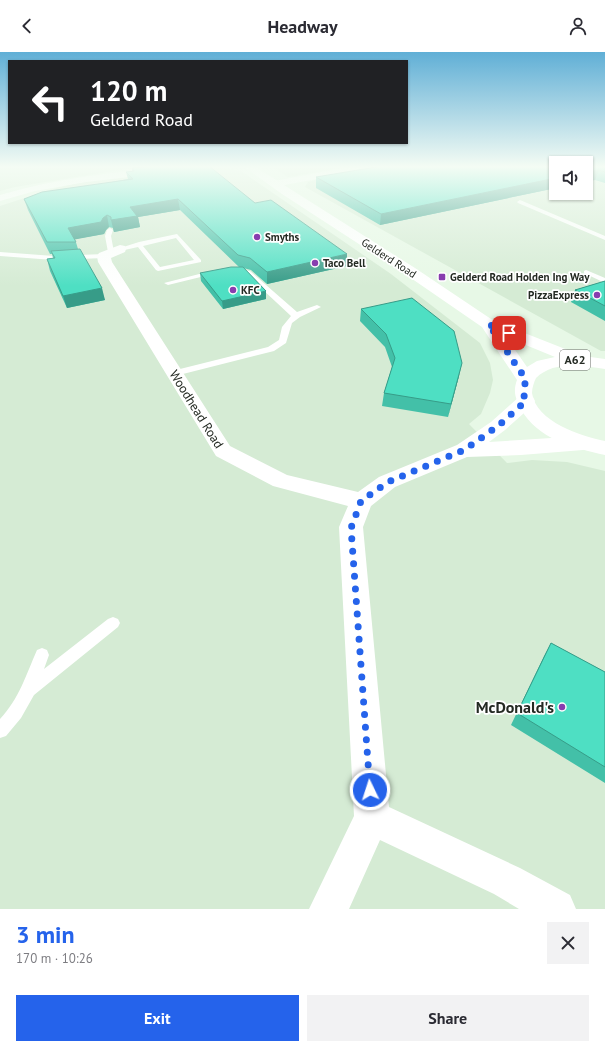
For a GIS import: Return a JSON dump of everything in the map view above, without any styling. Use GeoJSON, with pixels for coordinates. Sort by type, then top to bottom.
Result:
{"type":"FeatureCollection","features":[{"type":"Feature","properties":{"kind":"street","name":"Gelderd Road"},"geometry":{"type":"LineString","coordinates":[[308,206],[410,271],[488,324],[578,360]]}},
{"type":"Feature","properties":{"kind":"street","name":"Woodhead Road"},"geometry":{"type":"LineString","coordinates":[[112,252],[105,262],[223,451],[281,481],[361,501]]}},
{"type":"Feature","properties":{"kind":"street","name":"Gelderd Road"},"geometry":{"type":"LineString","coordinates":[[488,324],[500,338],[511,360],[526,379],[531,372],[545,365],[560,361],[578,360],[605,364]]}},
{"type":"Feature","properties":{"kind":"street"},"geometry":{"type":"LineString","coordinates":[[526,379],[523,393],[528,406],[537,417],[549,426],[573,439],[605,448]]}},
{"type":"Feature","properties":{"kind":"street"},"geometry":{"type":"LineString","coordinates":[[329,909],[372,818],[351,528],[361,501],[388,482],[464,450],[498,426],[526,401]]}},
{"type":"Feature","properties":{"kind":"street"},"geometry":{"type":"LineString","coordinates":[[464,450],[521,448],[583,443]]}},
{"type":"Feature","properties":{"kind":"street"},"geometry":{"type":"LineString","coordinates":[[372,818],[508,881],[556,909]]}},
{"type":"Feature","properties":{"kind":"lane"},"geometry":{"type":"LineString","coordinates":[[529,206],[605,238]]}},
{"type":"Feature","properties":{"kind":"lane"},"geometry":{"type":"LineString","coordinates":[[110,230],[108,236],[112,252]]}},
{"type":"Feature","properties":{"kind":"lane"},"geometry":{"type":"LineString","coordinates":[[0,254],[54,258],[112,252],[139,244],[177,236],[200,261],[158,269],[139,244]]}},
{"type":"Feature","properties":{"kind":"lane"},"geometry":{"type":"LineString","coordinates":[[168,283],[224,270],[239,270],[248,272],[295,315]]}},
{"type":"Feature","properties":{"kind":"lane"},"geometry":{"type":"LineString","coordinates":[[586,272],[605,282]]}},
{"type":"Feature","properties":{"kind":"lane"},"geometry":{"type":"LineString","coordinates":[[175,373],[250,353],[271,349],[283,341],[284,329],[295,315],[317,307]]}},
{"type":"Feature","properties":{"kind":"lane"},"geometry":{"type":"LineString","coordinates":[[30,689],[113,623]]}},
{"type":"Feature","properties":{"kind":"lane"},"geometry":{"type":"LineString","coordinates":[[0,730],[13,718],[30,689],[42,655]]}},
{"type":"Feature","properties":{"kind":"shaded area"},"geometry":{"type":"Polygon","coordinates":[[[0,206],[292,206],[391,274],[480,343],[490,363],[493,380],[490,393],[481,414],[469,424],[507,463],[532,460],[567,462],[605,471],[605,909],[0,909],[0,206]]]}},
{"type":"Feature","properties":{"kind":"shaded area"},"geometry":{"type":"Polygon","coordinates":[[[339,206],[605,206],[605,351],[601,351],[339,206]]]}},
{"type":"Feature","properties":{"kind":"building"},"geometry":{"type":"Polygon","coordinates":[[[28,206],[136,206],[130,207],[137,216],[111,220],[111,217],[107,215],[101,222],[68,228],[76,242],[47,242],[28,206]]]}},
{"type":"Feature","properties":{"kind":"building"},"geometry":{"type":"Polygon","coordinates":[[[185,206],[279,206],[347,254],[267,272],[250,258],[238,255],[185,206]]]}},
{"type":"Feature","properties":{"kind":"building"},"geometry":{"type":"Polygon","coordinates":[[[367,206],[420,206],[381,214],[367,206]]]}},
{"type":"Feature","properties":{"kind":"building"},"geometry":{"type":"Polygon","coordinates":[[[80,249],[102,288],[63,296],[47,259],[55,258],[51,251],[80,249]]]}},
{"type":"Feature","properties":{"kind":"building","name":"KFC"},"geometry":{"type":"Polygon","coordinates":[[[231,267],[243,267],[266,291],[222,301],[200,273],[231,267]]]}},
{"type":"Feature","properties":{"kind":"building"},"geometry":{"type":"Polygon","coordinates":[[[605,281],[605,306],[575,290],[605,281]]]}},
{"type":"Feature","properties":{"kind":"building"},"geometry":{"type":"Polygon","coordinates":[[[412,298],[454,331],[462,363],[451,404],[384,393],[395,358],[386,334],[361,309],[412,298]]]}},
{"type":"Feature","properties":{"kind":"building","name":"McDonald's"},"geometry":{"type":"Polygon","coordinates":[[[551,643],[605,672],[605,767],[517,713],[551,643]]]}},
{"type":"Feature","properties":{"kind":"place","name":"Smyths"},"geometry":{"type":"Point","coordinates":[257,237]}},
{"type":"Feature","properties":{"kind":"place","name":"Taco Bell"},"geometry":{"type":"Point","coordinates":[315,263]}},
{"type":"Feature","properties":{"kind":"place","name":"Gelderd Road Holden Ing Way"},"geometry":{"type":"Point","coordinates":[442,277]}},
{"type":"Feature","properties":{"kind":"place","name":"KFC"},"geometry":{"type":"Point","coordinates":[233,290]}},
{"type":"Feature","properties":{"kind":"place","name":"PizzaExpress"},"geometry":{"type":"Point","coordinates":[597,295]}},
{"type":"Feature","properties":{"kind":"place","name":"McDonald's"},"geometry":{"type":"Point","coordinates":[562,707]}},
{"type":"Feature","properties":{"kind":"route"},"geometry":{"type":"LineString","coordinates":[[370,790],[351,528],[361,501],[388,482],[464,450],[498,426],[526,401],[523,393],[526,379],[511,360],[500,338],[488,324],[509,333]]}}]}
